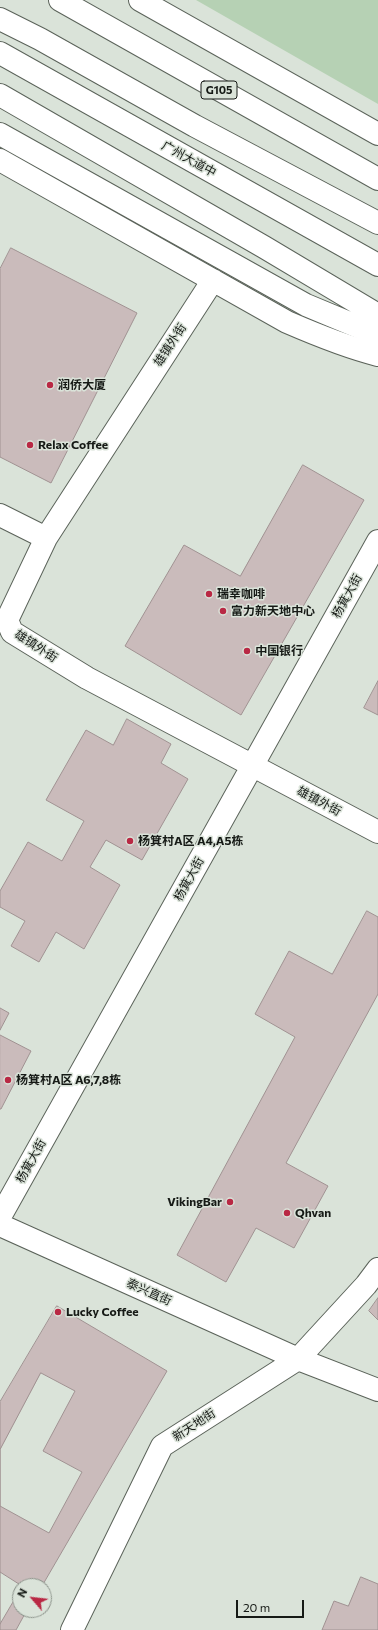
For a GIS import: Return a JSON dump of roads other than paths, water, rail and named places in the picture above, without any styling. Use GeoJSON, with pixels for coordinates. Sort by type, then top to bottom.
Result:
{"type":"FeatureCollection","features":[{"type":"Feature","properties":{"kind":"main road","name":"G105"},"geometry":{"type":"LineString","coordinates":[[60,0],[378,179]]}},
{"type":"Feature","properties":{"kind":"main road"},"geometry":{"type":"LineString","coordinates":[[140,0],[378,134]]}},
{"type":"Feature","properties":{"kind":"main road"},"geometry":{"type":"LineString","coordinates":[[0,13],[40,39]]}},
{"type":"Feature","properties":{"kind":"main road"},"geometry":{"type":"LineString","coordinates":[[0,19],[40,39],[195,126],[378,224]]}},
{"type":"Feature","properties":{"kind":"main road","name":"广州大道中"},"geometry":{"type":"LineString","coordinates":[[0,53],[378,265]]}},
{"type":"Feature","properties":{"kind":"main road"},"geometry":{"type":"LineString","coordinates":[[0,95],[264,247],[378,315]]}},
{"type":"Feature","properties":{"kind":"main road"},"geometry":{"type":"LineString","coordinates":[[0,134],[306,305],[378,335]]}},
{"type":"Feature","properties":{"kind":"main road"},"geometry":{"type":"LineString","coordinates":[[0,160],[287,322],[351,348],[378,355]]}},
{"type":"Feature","properties":{"kind":"main road","name":"雄镇外街"},"geometry":{"type":"LineString","coordinates":[[213,280],[46,538],[7,620],[12,632],[87,678],[378,832]]}},
{"type":"Feature","properties":{"kind":"main road"},"geometry":{"type":"LineString","coordinates":[[0,515],[46,538]]}},
{"type":"Feature","properties":{"kind":"main road","name":"杨箕大街"},"geometry":{"type":"LineString","coordinates":[[0,1217],[378,541]]}},
{"type":"Feature","properties":{"kind":"main road","name":"泰兴直街"},"geometry":{"type":"LineString","coordinates":[[0,1225],[298,1359],[378,1390]]}},
{"type":"Feature","properties":{"kind":"main road","name":"新天地街"},"geometry":{"type":"LineString","coordinates":[[72,1630],[162,1446],[298,1359],[366,1285],[378,1269]]}},
{"type":"Feature","properties":{"kind":"place","name":"润侨大厦"},"geometry":{"type":"Point","coordinates":[50,385]}},
{"type":"Feature","properties":{"kind":"place","name":"Relax Coffee"},"geometry":{"type":"Point","coordinates":[30,445]}},
{"type":"Feature","properties":{"kind":"place","name":"瑞幸咖啡"},"geometry":{"type":"Point","coordinates":[209,594]}},
{"type":"Feature","properties":{"kind":"place","name":"富力新天地中心"},"geometry":{"type":"Point","coordinates":[223,611]}},
{"type":"Feature","properties":{"kind":"place","name":"中国银行"},"geometry":{"type":"Point","coordinates":[247,651]}},
{"type":"Feature","properties":{"kind":"place","name":"杨箕村A区 A4,A5栋"},"geometry":{"type":"Point","coordinates":[130,841]}},
{"type":"Feature","properties":{"kind":"place","name":"杨箕村A区 A6,7,8栋"},"geometry":{"type":"Point","coordinates":[8,1080]}},
{"type":"Feature","properties":{"kind":"place","name":"VikingBar"},"geometry":{"type":"Point","coordinates":[230,1202]}},
{"type":"Feature","properties":{"kind":"place","name":"Qhvan"},"geometry":{"type":"Point","coordinates":[287,1213]}},
{"type":"Feature","properties":{"kind":"place","name":"Lucky Coffee"},"geometry":{"type":"Point","coordinates":[58,1312]}}]}
